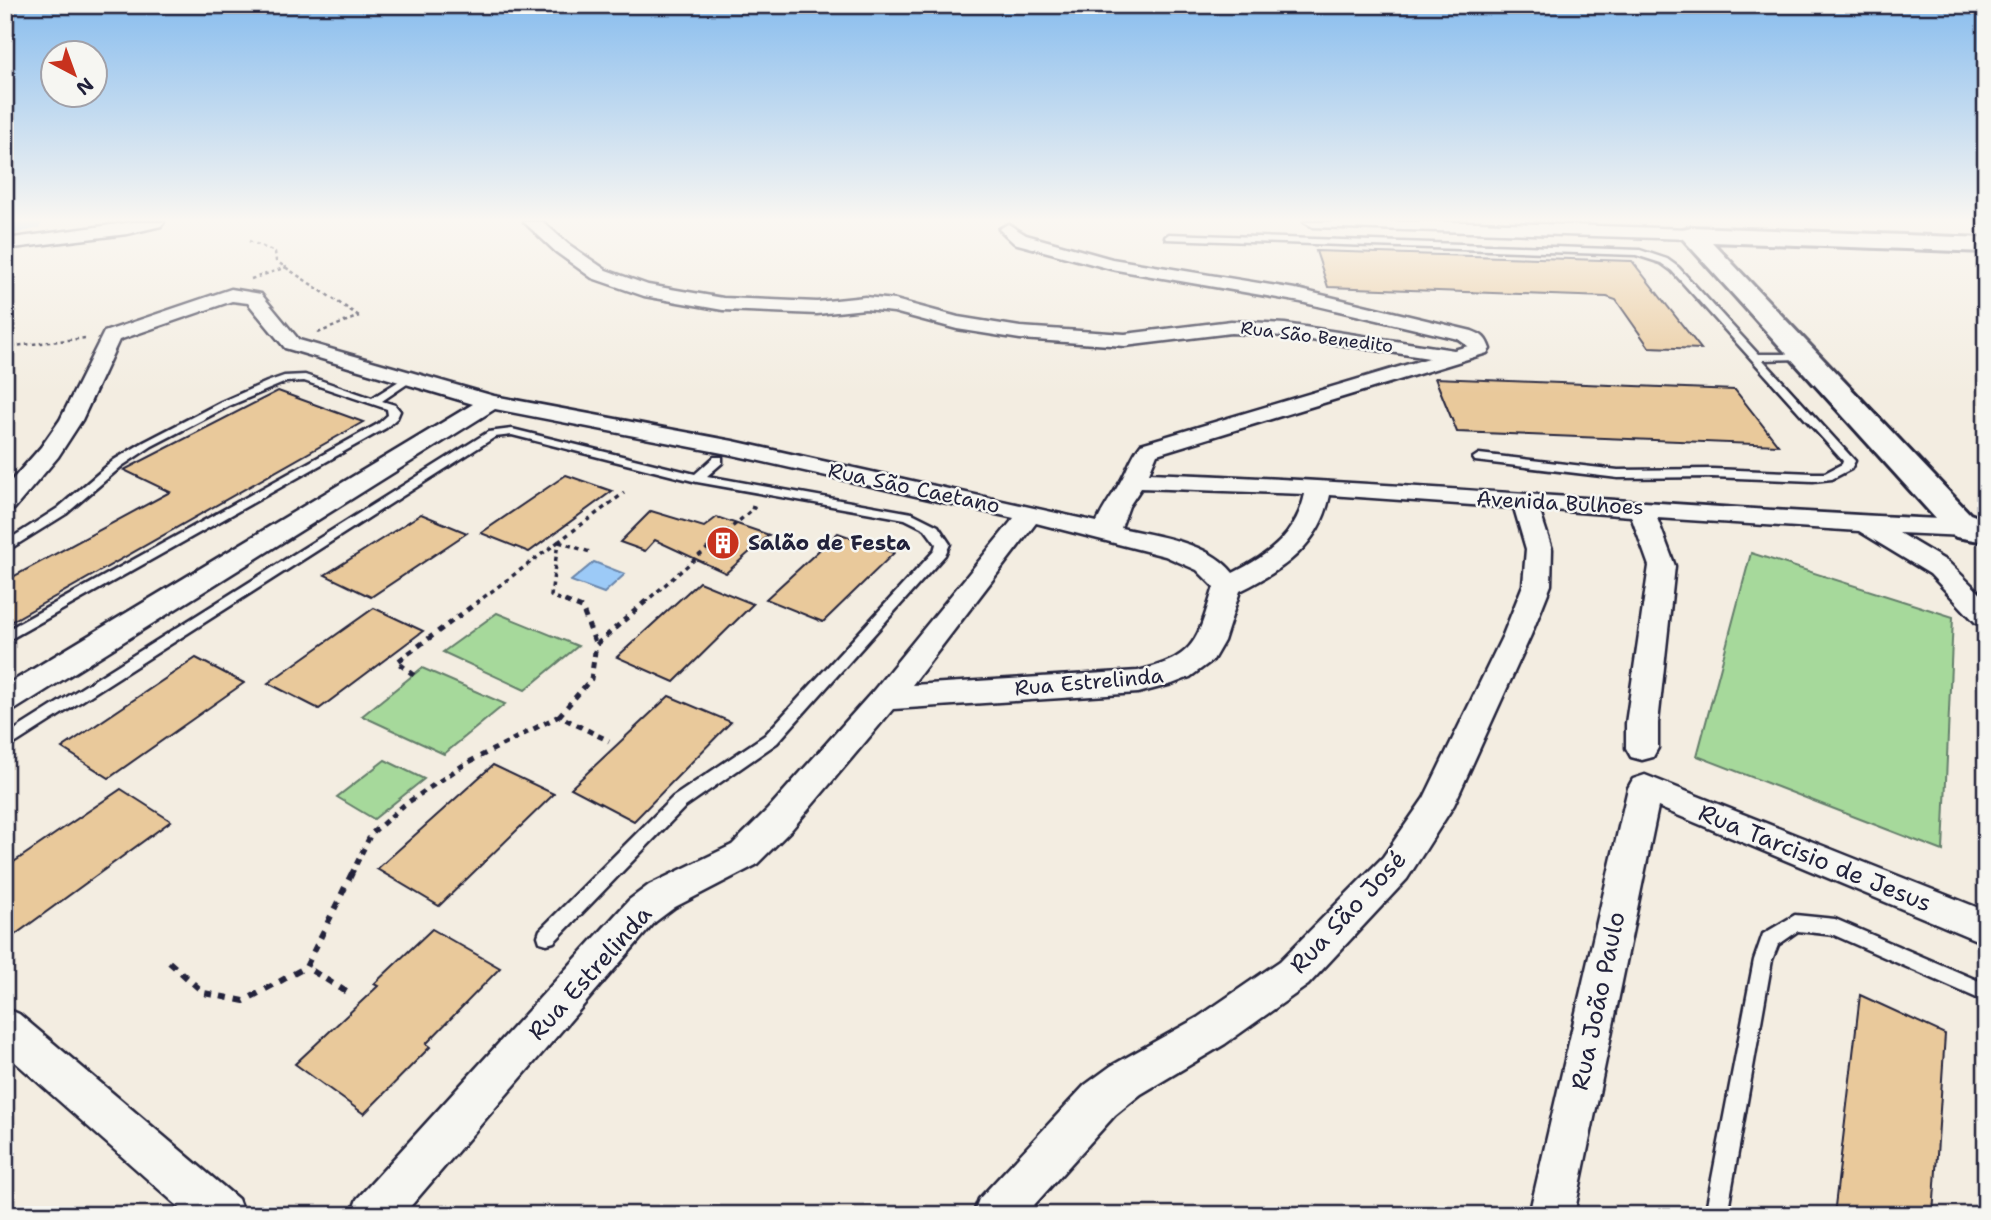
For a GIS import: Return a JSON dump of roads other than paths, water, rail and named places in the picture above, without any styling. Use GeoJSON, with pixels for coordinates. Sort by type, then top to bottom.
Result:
{"type":"FeatureCollection","features":[{"type":"Feature","properties":{"kind":"street","name":"Rua São Benedito"},"geometry":{"type":"LineString","coordinates":[[613,279],[644,290],[723,304],[817,308],[865,303],[895,306],[957,323],[1020,333],[1125,340],[1231,327],[1285,330],[1456,355]]}},
{"type":"Feature","properties":{"kind":"street"},"geometry":{"type":"LineString","coordinates":[[1199,279],[1300,296],[1465,335],[1476,340],[1480,349],[1149,449],[1134,480],[1116,506],[1106,533],[1192,556],[1216,569],[1228,586],[1270,566],[1292,547],[1308,527],[1317,504],[1319,487]]}},
{"type":"Feature","properties":{"kind":"street"},"geometry":{"type":"LineString","coordinates":[[1732,279],[1802,356],[1975,530]]}},
{"type":"Feature","properties":{"kind":"street","name":"Rua São Caetano"},"geometry":{"type":"LineString","coordinates":[[5,504],[50,452],[82,399],[111,336],[218,299],[245,295],[254,298],[292,344],[491,402],[726,454],[1030,514],[1106,533]]}},
{"type":"Feature","properties":{"kind":"street"},"geometry":{"type":"LineString","coordinates":[[5,701],[491,402]]}},
{"type":"Feature","properties":{"kind":"street","name":"Avenida Bulhoes"},"geometry":{"type":"LineString","coordinates":[[1134,480],[1319,487],[1975,530]]}},
{"type":"Feature","properties":{"kind":"street","name":"Rua São José"},"geometry":{"type":"LineString","coordinates":[[995,1215],[1100,1100],[1126,1080],[1211,1031],[1294,973],[1395,868],[1437,805],[1517,635],[1537,585],[1539,549],[1524,501]]}},
{"type":"Feature","properties":{"kind":"street"},"geometry":{"type":"LineString","coordinates":[[1641,508],[1662,566],[1642,723],[1642,748]]}},
{"type":"Feature","properties":{"kind":"street","name":"Rua Estrelinda"},"geometry":{"type":"LineString","coordinates":[[373,1215],[642,911],[662,896],[744,855],[780,819],[885,698],[1030,514]]}},
{"type":"Feature","properties":{"kind":"street"},"geometry":{"type":"LineString","coordinates":[[1866,524],[1939,568],[1986,615]]}},
{"type":"Feature","properties":{"kind":"street","name":"Rua Estrelinda"},"geometry":{"type":"LineString","coordinates":[[885,698],[1138,682],[1173,675],[1199,659],[1211,642],[1228,586]]}},
{"type":"Feature","properties":{"kind":"street","name":"Rua Tarcisio de Jesus"},"geometry":{"type":"LineString","coordinates":[[1645,788],[1986,928]]}},
{"type":"Feature","properties":{"kind":"street","name":"Rua João Paulo"},"geometry":{"type":"LineString","coordinates":[[1552,1215],[1645,788]]}},
{"type":"Feature","properties":{"kind":"street"},"geometry":{"type":"LineString","coordinates":[[5,1027],[222,1215]]}},
{"type":"Feature","properties":{"kind":"lane"},"geometry":{"type":"LineString","coordinates":[[1479,458],[1632,475],[1712,473],[1813,477],[1828,476],[1847,466],[1849,461],[1684,279]]}},
{"type":"Feature","properties":{"kind":"lane"},"geometry":{"type":"LineString","coordinates":[[1755,357],[1802,356]]}},
{"type":"Feature","properties":{"kind":"lane"},"geometry":{"type":"LineString","coordinates":[[373,402],[411,378]]}},
{"type":"Feature","properties":{"kind":"lane"},"geometry":{"type":"LineString","coordinates":[[5,548],[62,511],[118,463],[148,444],[225,404],[284,379],[304,379],[391,407],[394,411],[393,416],[382,426],[5,636]]}},
{"type":"Feature","properties":{"kind":"lane"},"geometry":{"type":"LineString","coordinates":[[5,744],[492,435],[512,432],[697,478],[908,516],[938,531],[943,544],[940,552],[771,739],[679,802],[547,936]]}},
{"type":"Feature","properties":{"kind":"lane"},"geometry":{"type":"LineString","coordinates":[[697,478],[726,454]]}},
{"type":"Feature","properties":{"kind":"lane"},"geometry":{"type":"LineString","coordinates":[[1716,1215],[1763,960],[1770,940],[1795,923],[1835,927],[1986,993]]}},
{"type":"Feature","properties":{"kind":"water"},"geometry":{"type":"Polygon","coordinates":[[[594,562],[625,574],[604,593],[571,581],[594,562]]]}},
{"type":"Feature","properties":{"kind":"place","name":"Salão de Festa"},"geometry":{"type":"Point","coordinates":[723,543]}}]}
